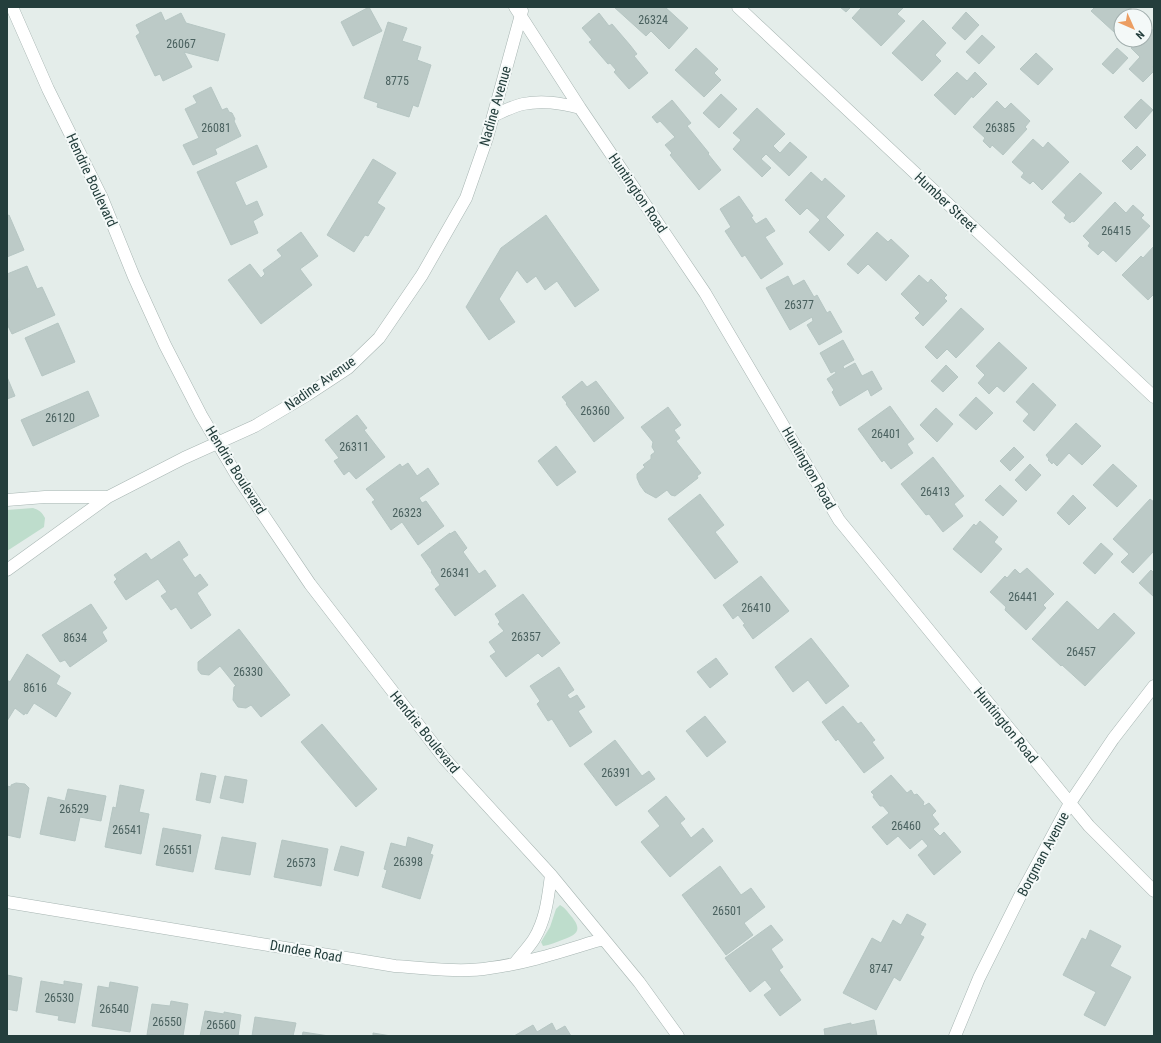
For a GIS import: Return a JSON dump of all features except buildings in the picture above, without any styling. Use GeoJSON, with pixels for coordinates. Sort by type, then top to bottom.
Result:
{"type":"FeatureCollection","features":[{"type":"Feature","properties":{"kind":"street","name":"Hendrie Boulevard"},"geometry":{"type":"LineString","coordinates":[[12,7],[48,88],[102,198],[134,277],[165,345],[201,415],[237,476],[310,584],[444,758],[551,875],[639,982],[678,1036]]}},
{"type":"Feature","properties":{"kind":"street","name":"Humber Street"},"geometry":{"type":"LineString","coordinates":[[738,7],[1154,397]]}},
{"type":"Feature","properties":{"kind":"street","name":"Nadine Avenue"},"geometry":{"type":"LineString","coordinates":[[7,570],[108,497],[184,458],[255,426],[307,395],[348,368],[379,338],[422,275],[466,198],[487,138],[519,10]]}},
{"type":"Feature","properties":{"kind":"street","name":"Huntington Road"},"geometry":{"type":"LineString","coordinates":[[519,10],[580,108],[705,293],[839,520],[1089,826],[1154,891]]}},
{"type":"Feature","properties":{"kind":"street"},"geometry":{"type":"LineString","coordinates":[[493,116],[522,104],[557,102],[580,108]]}},
{"type":"Feature","properties":{"kind":"street"},"geometry":{"type":"LineString","coordinates":[[7,500],[45,497],[108,497]]}},
{"type":"Feature","properties":{"kind":"street","name":"Borgman Avenue"},"geometry":{"type":"LineString","coordinates":[[954,1036],[979,978],[1020,896],[1070,803],[1113,739],[1154,686]]}},
{"type":"Feature","properties":{"kind":"street"},"geometry":{"type":"LineString","coordinates":[[515,964],[534,940],[540,926],[547,906],[551,875]]}},
{"type":"Feature","properties":{"kind":"street","name":"Dundee Road"},"geometry":{"type":"LineString","coordinates":[[7,902],[395,966],[455,969],[489,968],[546,957],[603,939]]}},
{"type":"Feature","properties":{"kind":"green space"},"geometry":{"type":"Polygon","coordinates":[[[33,508],[44,516],[44,527],[7,551],[7,510],[33,508]]]}},
{"type":"Feature","properties":{"kind":"green space"},"geometry":{"type":"Polygon","coordinates":[[[560,905],[575,921],[577,931],[575,934],[567,938],[543,946],[541,942],[550,927],[556,909],[560,905]]]}}]}
